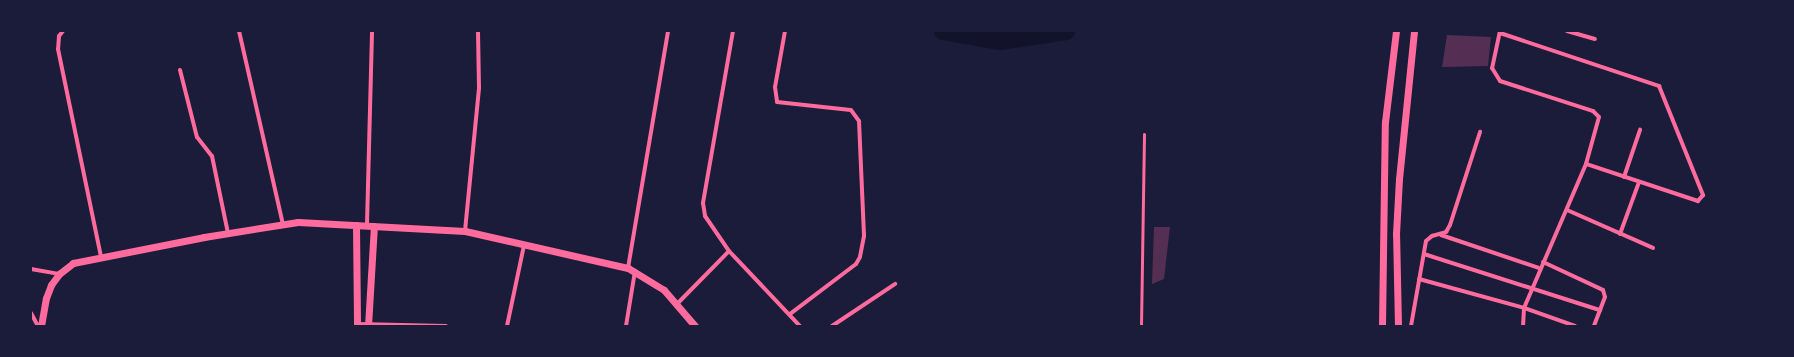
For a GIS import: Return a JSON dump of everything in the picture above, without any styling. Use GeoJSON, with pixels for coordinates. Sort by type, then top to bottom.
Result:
{"type":"FeatureCollection","features":[{"type":"Feature","properties":{"kind":"street"},"geometry":{"type":"LineString","coordinates":[[63,31],[59,36],[58,49],[101,256]]}},
{"type":"Feature","properties":{"kind":"street"},"geometry":{"type":"LineString","coordinates":[[239,31],[284,225]]}},
{"type":"Feature","properties":{"kind":"street"},"geometry":{"type":"LineString","coordinates":[[367,224],[372,31]]}},
{"type":"Feature","properties":{"kind":"street"},"geometry":{"type":"LineString","coordinates":[[465,231],[479,88],[480,36],[478,31]]}},
{"type":"Feature","properties":{"kind":"street"},"geometry":{"type":"LineString","coordinates":[[626,326],[631,270],[668,31]]}},
{"type":"Feature","properties":{"kind":"street"},"geometry":{"type":"LineString","coordinates":[[733,31],[703,203],[709,224],[729,251],[800,326]]}},
{"type":"Feature","properties":{"kind":"street"},"geometry":{"type":"LineString","coordinates":[[785,31],[775,87],[777,102],[851,110],[859,121],[864,236],[860,258],[856,264],[790,314]]}},
{"type":"Feature","properties":{"kind":"street"},"geometry":{"type":"LineString","coordinates":[[1382,326],[1385,122],[1396,31]]}},
{"type":"Feature","properties":{"kind":"street"},"geometry":{"type":"LineString","coordinates":[[1398,326],[1396,234],[1399,179],[1414,31]]}},
{"type":"Feature","properties":{"kind":"street"},"geometry":{"type":"LineString","coordinates":[[1567,31],[1595,39]]}},
{"type":"Feature","properties":{"kind":"street"},"geometry":{"type":"LineString","coordinates":[[1523,326],[1524,308],[1531,288],[1539,268],[1568,210],[1586,164],[1599,122],[1597,114],[1500,80],[1492,68],[1500,32],[1642,78],[1662,88],[1703,195],[1698,201],[1586,164]]}},
{"type":"Feature","properties":{"kind":"street"},"geometry":{"type":"LineString","coordinates":[[180,70],[196,137],[212,156],[228,233]]}},
{"type":"Feature","properties":{"kind":"street"},"geometry":{"type":"LineString","coordinates":[[1624,177],[1640,130]]}},
{"type":"Feature","properties":{"kind":"street"},"geometry":{"type":"LineString","coordinates":[[1441,235],[1450,225],[1480,132]]}},
{"type":"Feature","properties":{"kind":"street"},"geometry":{"type":"LineString","coordinates":[[1620,234],[1639,182]]}},
{"type":"Feature","properties":{"kind":"street"},"geometry":{"type":"LineString","coordinates":[[1568,210],[1653,248]]}},
{"type":"Feature","properties":{"kind":"street"},"geometry":{"type":"LineString","coordinates":[[39,326],[46,298],[59,274],[73,263],[101,256],[298,222],[356,225],[367,224],[374,226],[465,231],[631,270],[664,290],[695,326]]}},
{"type":"Feature","properties":{"kind":"street"},"geometry":{"type":"LineString","coordinates":[[356,225],[357,325],[446,326]]}},
{"type":"Feature","properties":{"kind":"street"},"geometry":{"type":"LineString","coordinates":[[368,325],[374,226]]}},
{"type":"Feature","properties":{"kind":"street"},"geometry":{"type":"LineString","coordinates":[[1411,326],[1424,254],[1429,238],[1441,235],[1539,268]]}},
{"type":"Feature","properties":{"kind":"street"},"geometry":{"type":"LineString","coordinates":[[507,326],[524,245]]}},
{"type":"Feature","properties":{"kind":"street"},"geometry":{"type":"LineString","coordinates":[[677,304],[729,251]]}},
{"type":"Feature","properties":{"kind":"street"},"geometry":{"type":"LineString","coordinates":[[1424,254],[1600,310]]}},
{"type":"Feature","properties":{"kind":"street"},"geometry":{"type":"LineString","coordinates":[[1543,262],[1603,290],[1605,295],[1594,326]]}},
{"type":"Feature","properties":{"kind":"street"},"geometry":{"type":"LineString","coordinates":[[31,268],[59,274]]}},
{"type":"Feature","properties":{"kind":"street"},"geometry":{"type":"LineString","coordinates":[[1419,279],[1524,308],[1575,326]]}},
{"type":"Feature","properties":{"kind":"street"},"geometry":{"type":"LineString","coordinates":[[832,326],[895,284]]}},
{"type":"Feature","properties":{"kind":"street"},"geometry":{"type":"LineString","coordinates":[[31,313],[39,326]]}},
{"type":"Feature","properties":{"kind":"lane"},"geometry":{"type":"LineString","coordinates":[[1141,326],[1144,134]]}},
{"type":"Feature","properties":{"kind":"building"},"geometry":{"type":"Polygon","coordinates":[[[1447,35],[1491,37],[1488,66],[1442,67],[1447,35]]]}},
{"type":"Feature","properties":{"kind":"building"},"geometry":{"type":"Polygon","coordinates":[[[1154,227],[1170,227],[1164,279],[1152,284],[1154,227]]]}},
{"type":"Feature","properties":{"kind":"waterway"},"geometry":{"type":"LineString","coordinates":[[943,31],[1000,41],[1066,31]]}}]}
